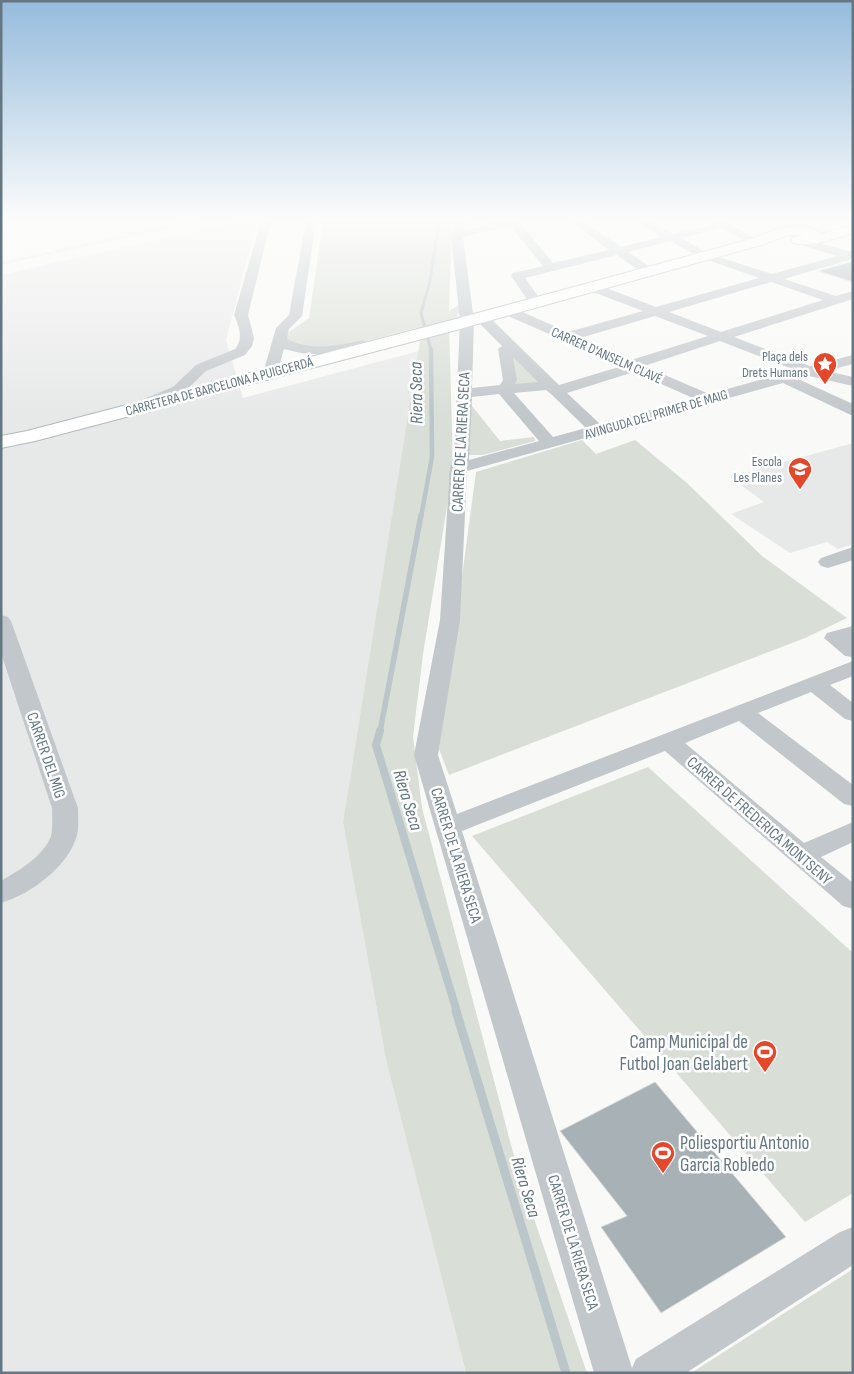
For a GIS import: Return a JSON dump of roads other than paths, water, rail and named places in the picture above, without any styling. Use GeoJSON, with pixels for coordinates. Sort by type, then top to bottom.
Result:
{"type":"FeatureCollection","features":[{"type":"Feature","properties":{"kind":"main road","name":"CARRETERA DE BARCELONA A PUIGCERDÁ"},"geometry":{"type":"LineString","coordinates":[[1,442],[28,437],[599,285]]}},
{"type":"Feature","properties":{"kind":"main road","name":"CARRETERA DE BARCELONA A PUIGCERDÁ"},"geometry":{"type":"LineString","coordinates":[[1,451],[28,437]]}},
{"type":"Feature","properties":{"kind":"street"},"geometry":{"type":"LineString","coordinates":[[124,411],[178,390],[201,368],[240,352],[245,346],[246,328],[240,315],[248,285]]}},
{"type":"Feature","properties":{"kind":"street"},"geometry":{"type":"LineString","coordinates":[[270,373],[283,328],[295,316],[301,285]]}},
{"type":"Feature","properties":{"kind":"street","name":"CARRER DE LA RIERA SECA"},"geometry":{"type":"LineString","coordinates":[[467,285],[474,319],[463,392],[462,455],[459,468],[450,620],[426,755],[614,1373]]}},
{"type":"Feature","properties":{"kind":"street"},"geometry":{"type":"LineString","coordinates":[[524,285],[536,302]]}},
{"type":"Feature","properties":{"kind":"street"},"geometry":{"type":"LineString","coordinates":[[567,337],[660,312],[746,285]]}},
{"type":"Feature","properties":{"kind":"street"},"geometry":{"type":"LineString","coordinates":[[790,285],[853,306]]}},
{"type":"Feature","properties":{"kind":"street"},"geometry":{"type":"LineString","coordinates":[[592,287],[812,372],[853,382]]}},
{"type":"Feature","properties":{"kind":"street"},"geometry":{"type":"LineString","coordinates":[[463,392],[553,388],[633,366],[853,295]]}},
{"type":"Feature","properties":{"kind":"street","name":"CARRER D'ANSELM CLAVÉ"},"geometry":{"type":"LineString","coordinates":[[506,310],[707,399]]}},
{"type":"Feature","properties":{"kind":"street"},"geometry":{"type":"LineString","coordinates":[[474,319],[512,348],[597,430]]}},
{"type":"Feature","properties":{"kind":"street"},"geometry":{"type":"LineString","coordinates":[[278,341],[291,348],[317,352],[336,351],[383,340],[411,336]]}},
{"type":"Feature","properties":{"kind":"street"},"geometry":{"type":"LineString","coordinates":[[504,391],[510,380],[505,349],[512,348]]}},
{"type":"Feature","properties":{"kind":"street","name":"AVINGUDA DEL PRIMER DE MAIG"},"geometry":{"type":"LineString","coordinates":[[459,468],[784,378],[812,372],[853,359]]}},
{"type":"Feature","properties":{"kind":"street"},"geometry":{"type":"LineString","coordinates":[[784,378],[853,411]]}},
{"type":"Feature","properties":{"kind":"street"},"geometry":{"type":"LineString","coordinates":[[504,391],[550,443]]}},
{"type":"Feature","properties":{"kind":"street"},"geometry":{"type":"LineString","coordinates":[[828,562],[853,553]]}},
{"type":"Feature","properties":{"kind":"street","name":"CARRER DEL MIG"},"geometry":{"type":"LineString","coordinates":[[1,621],[65,808],[64,837],[44,866],[12,888],[1,892]]}},
{"type":"Feature","properties":{"kind":"street"},"geometry":{"type":"LineString","coordinates":[[853,632],[835,638],[853,651]]}},
{"type":"Feature","properties":{"kind":"street"},"geometry":{"type":"LineString","coordinates":[[448,827],[853,668]]}},
{"type":"Feature","properties":{"kind":"street"},"geometry":{"type":"LineString","coordinates":[[813,683],[853,714]]}},
{"type":"Feature","properties":{"kind":"street"},"geometry":{"type":"LineString","coordinates":[[742,712],[853,798]]}},
{"type":"Feature","properties":{"kind":"street","name":"CARRER DE FREDERICA MONTSENY"},"geometry":{"type":"LineString","coordinates":[[668,741],[853,899]]}},
{"type":"Feature","properties":{"kind":"street"},"geometry":{"type":"LineString","coordinates":[[802,855],[853,831]]}},
{"type":"Feature","properties":{"kind":"street"},"geometry":{"type":"LineString","coordinates":[[650,1373],[853,1244]]}},
{"type":"Feature","properties":{"kind":"waterway","name":"Riera Seca"},"geometry":{"type":"LineString","coordinates":[[429,285],[421,313],[431,350]]}},
{"type":"Feature","properties":{"kind":"waterway","name":"Riera Seca"},"geometry":{"type":"LineString","coordinates":[[421,517],[432,457],[431,349]]}},
{"type":"Feature","properties":{"kind":"waterway","name":"Riera Seca"},"geometry":{"type":"LineString","coordinates":[[380,732],[421,515]]}},
{"type":"Feature","properties":{"kind":"waterway","name":"Riera Seca"},"geometry":{"type":"LineString","coordinates":[[380,731],[376,745],[457,1012]]}},
{"type":"Feature","properties":{"kind":"waterway","name":"Riera Seca"},"geometry":{"type":"LineString","coordinates":[[456,1011],[566,1373]]}},
{"type":"Feature","properties":{"kind":"place","name":"Plaça dels Drets Humans"},"geometry":{"type":"Point","coordinates":[825,385]}},
{"type":"Feature","properties":{"kind":"place","name":"Escola Les Planes"},"geometry":{"type":"Point","coordinates":[800,490]}},
{"type":"Feature","properties":{"kind":"place","name":"Camp Municipal de Futbol Joan Gelabert"},"geometry":{"type":"Point","coordinates":[765,1073]}},
{"type":"Feature","properties":{"kind":"place","name":"Poliesportiu Antonio Garcia Robledo"},"geometry":{"type":"Point","coordinates":[663,1174]}}]}
